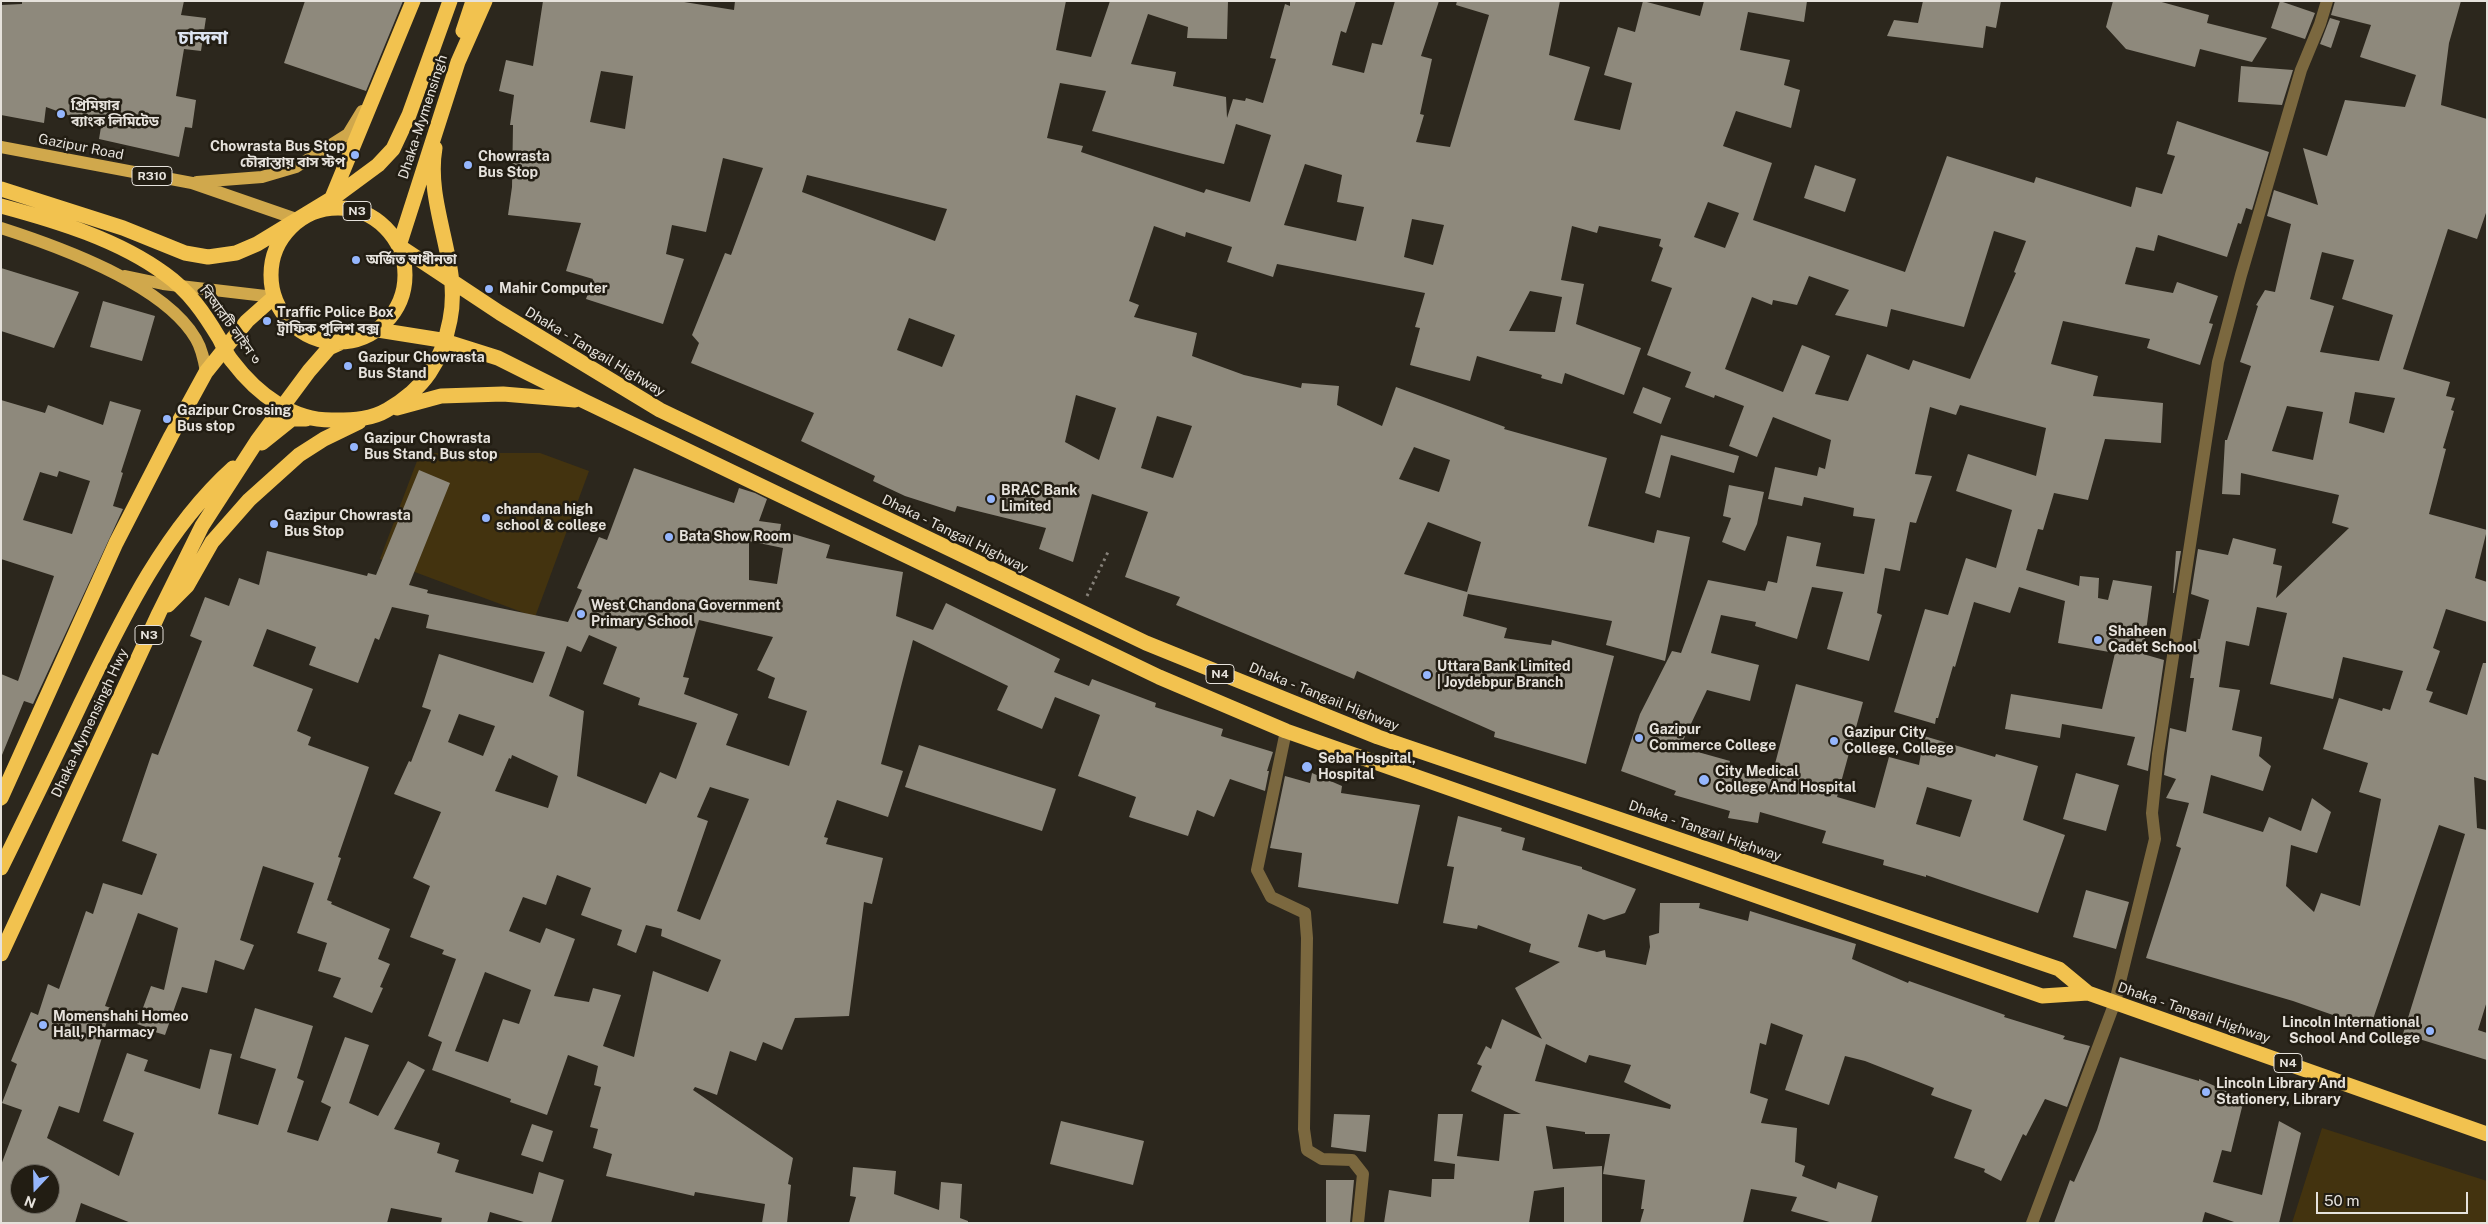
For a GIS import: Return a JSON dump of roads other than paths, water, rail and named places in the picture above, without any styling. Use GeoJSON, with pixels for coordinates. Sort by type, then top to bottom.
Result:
{"type":"FeatureCollection","features":[{"type":"Feature","properties":{"kind":"highway","name":"N3"},"geometry":{"type":"LineString","coordinates":[[328,208],[413,1]]}},
{"type":"Feature","properties":{"kind":"highway"},"geometry":{"type":"LineString","coordinates":[[1,189],[123,228],[185,253],[208,257],[236,253],[257,244],[336,196],[378,165],[393,149],[409,115],[450,1]]}},
{"type":"Feature","properties":{"kind":"highway","name":"বিআরটি লাইন ৩"},"geometry":{"type":"LineString","coordinates":[[1,206],[91,235],[139,256],[167,275],[193,298],[231,360],[256,387],[287,411],[327,421],[377,416],[401,402],[423,383],[441,354],[450,319],[453,294],[434,191],[433,156],[450,74],[473,1]]}},
{"type":"Feature","properties":{"kind":"highway","name":"Dhaka-Mymensingh"},"geometry":{"type":"LineString","coordinates":[[399,246],[458,62],[485,1]]}},
{"type":"Feature","properties":{"kind":"highway","name":"N3"},"geometry":{"type":"LineString","coordinates":[[328,208],[350,209],[370,216],[387,228],[399,246],[405,264],[406,283],[401,301],[392,317],[378,330],[360,339],[340,343],[318,340],[299,331],[284,316],[274,297],[270,276],[273,254],[283,235],[299,220],[313,212],[328,208]]}},
{"type":"Feature","properties":{"kind":"highway","name":"Dhaka - Tangail Highway"},"geometry":{"type":"LineString","coordinates":[[399,246],[500,313],[660,410],[1146,644],[1378,737],[2059,969],[2088,993],[2487,1134]]}},
{"type":"Feature","properties":{"kind":"highway"},"geometry":{"type":"LineString","coordinates":[[1,798],[116,543],[206,372],[248,321],[274,297]]}},
{"type":"Feature","properties":{"kind":"highway","name":"Dhaka - Tangail Highway"},"geometry":{"type":"LineString","coordinates":[[378,330],[441,340],[498,358],[1159,677],[1286,731],[2042,996],[2088,993]]}},
{"type":"Feature","properties":{"kind":"highway","name":"Dhaka-Mymensingh Hwy"},"geometry":{"type":"LineString","coordinates":[[1,954],[159,613],[202,526],[257,441],[309,371],[329,348],[340,343]]}},
{"type":"Feature","properties":{"kind":"highway","name":"N3"},"geometry":{"type":"LineString","coordinates":[[159,613],[187,586],[212,542],[249,500],[299,454],[324,439],[382,411],[442,396],[503,394],[584,401]]}},
{"type":"Feature","properties":{"kind":"highway"},"geometry":{"type":"LineString","coordinates":[[1,868],[108,647],[153,569],[183,524],[218,482],[292,419],[327,421]]}},
{"type":"Feature","properties":{"kind":"main road"},"geometry":{"type":"LineString","coordinates":[[192,183],[262,177],[296,167],[328,149],[348,134],[385,69]]}},
{"type":"Feature","properties":{"kind":"main road","name":"Gazipur Road"},"geometry":{"type":"LineString","coordinates":[[1,147],[192,183],[299,220]]}},
{"type":"Feature","properties":{"kind":"main road"},"geometry":{"type":"LineString","coordinates":[[1,228],[86,258],[165,305],[184,323],[196,339],[203,355],[206,372]]}},
{"type":"Feature","properties":{"kind":"main road"},"geometry":{"type":"LineString","coordinates":[[112,273],[163,284],[274,297]]}},
{"type":"Feature","properties":{"kind":"street"},"geometry":{"type":"LineString","coordinates":[[2032,1223],[2115,1002],[2155,839],[2152,813],[2158,754],[2218,362],[2241,275],[2299,79],[2327,1]]}},
{"type":"Feature","properties":{"kind":"street"},"geometry":{"type":"LineString","coordinates":[[1286,731],[1257,870],[1272,897],[1305,913],[1307,938],[1304,1130],[1307,1150],[1322,1160],[1352,1160],[1363,1174],[1358,1223]]}},
{"type":"Feature","properties":{"kind":"place","name":"প্রিমিয়ার ব্যাংক লিমিটেড"},"geometry":{"type":"Point","coordinates":[61,114]}},
{"type":"Feature","properties":{"kind":"place","name":"Chowrasta Bus Stop চৌরাস্তায় বাস স্টপ"},"geometry":{"type":"Point","coordinates":[355,155]}},
{"type":"Feature","properties":{"kind":"place","name":"Chowrasta Bus Stop"},"geometry":{"type":"Point","coordinates":[468,165]}},
{"type":"Feature","properties":{"kind":"place","name":"অর্জিত স্বাধীনতা"},"geometry":{"type":"Point","coordinates":[356,260]}},
{"type":"Feature","properties":{"kind":"place","name":"Mahir Computer"},"geometry":{"type":"Point","coordinates":[489,289]}},
{"type":"Feature","properties":{"kind":"place","name":"Traffic Police Box ট্রাফিক পুলিশ বক্স"},"geometry":{"type":"Point","coordinates":[267,321]}},
{"type":"Feature","properties":{"kind":"place","name":"Gazipur Chowrasta Bus Stand"},"geometry":{"type":"Point","coordinates":[348,366]}},
{"type":"Feature","properties":{"kind":"place","name":"Gazipur Crossing Bus stop"},"geometry":{"type":"Point","coordinates":[167,419]}},
{"type":"Feature","properties":{"kind":"place","name":"Gazipur Chowrasta Bus Stand, Bus stop"},"geometry":{"type":"Point","coordinates":[354,447]}},
{"type":"Feature","properties":{"kind":"place","name":"BRAC Bank Limited"},"geometry":{"type":"Point","coordinates":[991,499]}},
{"type":"Feature","properties":{"kind":"place","name":"chandana high school & college"},"geometry":{"type":"Point","coordinates":[486,518]}},
{"type":"Feature","properties":{"kind":"place","name":"Gazipur Chowrasta Bus Stop"},"geometry":{"type":"Point","coordinates":[274,524]}},
{"type":"Feature","properties":{"kind":"place","name":"Bata Show Room"},"geometry":{"type":"Point","coordinates":[669,537]}},
{"type":"Feature","properties":{"kind":"place","name":"West Chandona Government Primary School"},"geometry":{"type":"Point","coordinates":[581,614]}},
{"type":"Feature","properties":{"kind":"place","name":"Shaheen Cadet School"},"geometry":{"type":"Point","coordinates":[2098,640]}},
{"type":"Feature","properties":{"kind":"place","name":"Uttara Bank Limited | Joydebpur Branch"},"geometry":{"type":"Point","coordinates":[1427,675]}},
{"type":"Feature","properties":{"kind":"place","name":"Gazipur Commerce College"},"geometry":{"type":"Point","coordinates":[1639,738]}},
{"type":"Feature","properties":{"kind":"place","name":"Gazipur City College, College"},"geometry":{"type":"Point","coordinates":[1834,741]}},
{"type":"Feature","properties":{"kind":"place","name":"Seba Hospital, Hospital"},"geometry":{"type":"Point","coordinates":[1307,767]}},
{"type":"Feature","properties":{"kind":"place","name":"City Medical College And Hospital"},"geometry":{"type":"Point","coordinates":[1704,780]}},
{"type":"Feature","properties":{"kind":"place","name":"Momenshahi Homeo Hall, Pharmacy"},"geometry":{"type":"Point","coordinates":[43,1025]}},
{"type":"Feature","properties":{"kind":"place","name":"Lincoln International School And College"},"geometry":{"type":"Point","coordinates":[2430,1031]}},
{"type":"Feature","properties":{"kind":"place","name":"Lincoln Library And Stationery, Library"},"geometry":{"type":"Point","coordinates":[2206,1092]}},
{"type":"Feature","properties":{"kind":"district","name":"চান্দনা"},"geometry":{"type":"Point","coordinates":[203,38]}}]}
